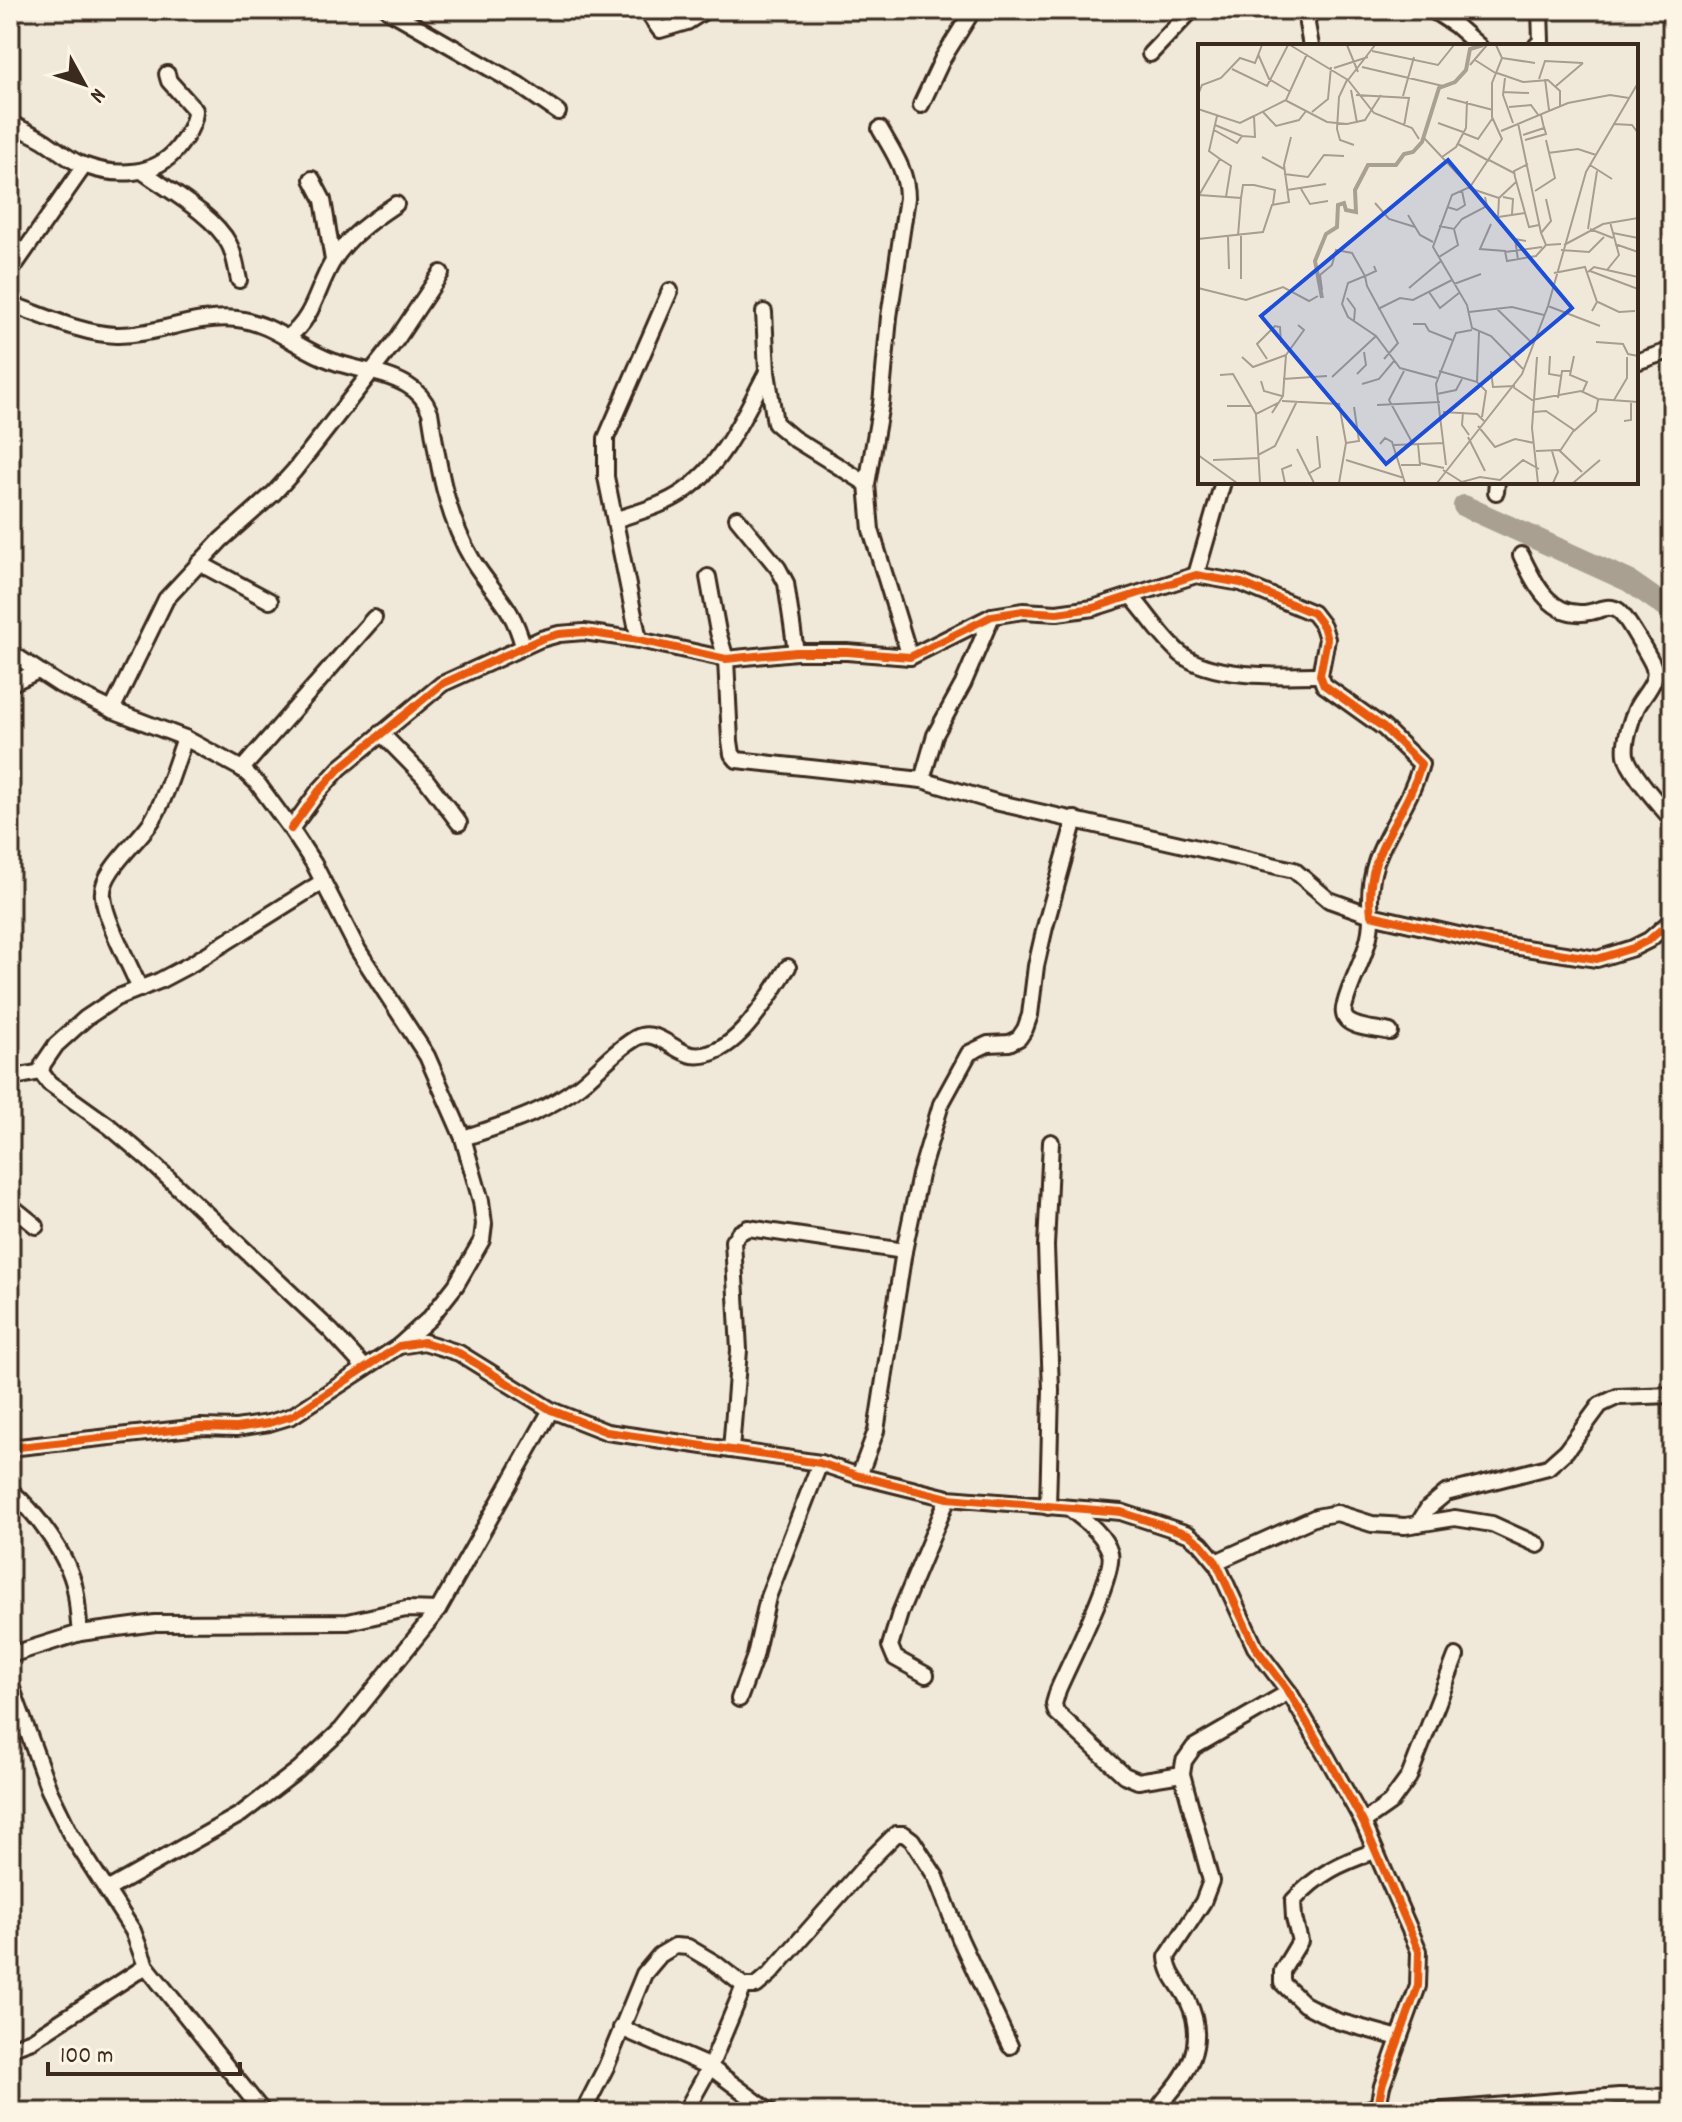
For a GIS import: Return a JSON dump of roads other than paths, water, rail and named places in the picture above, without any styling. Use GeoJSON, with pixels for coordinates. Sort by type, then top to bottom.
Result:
{"type":"FeatureCollection","features":[{"type":"Feature","properties":{"kind":"street"},"geometry":{"type":"LineString","coordinates":[[388,10],[519,85],[558,112]]}},
{"type":"Feature","properties":{"kind":"street"},"geometry":{"type":"LineString","coordinates":[[646,10],[660,30],[687,22],[706,10]]}},
{"type":"Feature","properties":{"kind":"street"},"geometry":{"type":"LineString","coordinates":[[921,105],[943,58],[973,10]]}},
{"type":"Feature","properties":{"kind":"street"},"geometry":{"type":"LineString","coordinates":[[1150,54],[1192,10]]}},
{"type":"Feature","properties":{"kind":"street"},"geometry":{"type":"LineString","coordinates":[[1309,10],[1307,24],[1311,44]]}},
{"type":"Feature","properties":{"kind":"street"},"geometry":{"type":"LineString","coordinates":[[1432,10],[1477,44]]}},
{"type":"Feature","properties":{"kind":"street"},"geometry":{"type":"LineString","coordinates":[[1538,44],[1541,41],[1540,10]]}},
{"type":"Feature","properties":{"kind":"street"},"geometry":{"type":"LineString","coordinates":[[10,123],[84,166],[142,171],[166,161],[180,145],[195,117],[195,110],[169,81],[167,74]]}},
{"type":"Feature","properties":{"kind":"street"},"geometry":{"type":"LineString","coordinates":[[880,129],[902,168],[907,183],[907,198],[889,317],[881,404],[867,484],[871,530],[910,657]]}},
{"type":"Feature","properties":{"kind":"street"},"geometry":{"type":"LineString","coordinates":[[10,272],[84,166]]}},
{"type":"Feature","properties":{"kind":"street"},"geometry":{"type":"LineString","coordinates":[[142,171],[219,230],[234,255],[239,280]]}},
{"type":"Feature","properties":{"kind":"street"},"geometry":{"type":"LineString","coordinates":[[312,179],[323,200],[333,260]]}},
{"type":"Feature","properties":{"kind":"street"},"geometry":{"type":"LineString","coordinates":[[288,337],[299,329],[312,311],[333,260],[354,236],[396,204]]}},
{"type":"Feature","properties":{"kind":"street"},"geometry":{"type":"LineString","coordinates":[[112,710],[166,599],[284,482],[397,339],[441,273]]}},
{"type":"Feature","properties":{"kind":"street"},"geometry":{"type":"LineString","coordinates":[[639,640],[606,477],[606,438],[670,291]]}},
{"type":"Feature","properties":{"kind":"street"},"geometry":{"type":"LineString","coordinates":[[10,304],[97,333],[119,335],[218,318],[257,323],[327,359],[410,386],[424,398],[430,412],[449,511],[474,561],[510,609],[523,646]]}},
{"type":"Feature","properties":{"kind":"street"},"geometry":{"type":"LineString","coordinates":[[764,312],[767,372],[775,423],[793,438],[867,484]]}},
{"type":"Feature","properties":{"kind":"street"},"geometry":{"type":"LineString","coordinates":[[1638,361],[1672,350]]}},
{"type":"Feature","properties":{"kind":"street"},"geometry":{"type":"LineString","coordinates":[[615,520],[670,500],[699,479],[737,427],[767,372]]}},
{"type":"Feature","properties":{"kind":"street"},"geometry":{"type":"LineString","coordinates":[[1196,575],[1222,484]]}},
{"type":"Feature","properties":{"kind":"street"},"geometry":{"type":"LineString","coordinates":[[737,518],[778,568],[786,583],[796,652]]}},
{"type":"Feature","properties":{"kind":"street"},"geometry":{"type":"LineString","coordinates":[[1521,555],[1537,589],[1554,606],[1575,614],[1608,607],[1617,610],[1630,625],[1635,639],[1651,661],[1656,672],[1654,681],[1636,708],[1626,756],[1672,820]]}},
{"type":"Feature","properties":{"kind":"street"},"geometry":{"type":"LineString","coordinates":[[199,563],[270,601]]}},
{"type":"Feature","properties":{"kind":"street"},"geometry":{"type":"LineString","coordinates":[[291,829],[340,768],[442,684],[523,646],[559,634],[639,640],[726,659],[796,652],[910,657],[992,616],[1023,611],[1057,613],[1093,608],[1196,575],[1241,583],[1313,613],[1323,626],[1327,639],[1320,675],[1324,685],[1384,728],[1421,764],[1416,783],[1378,852],[1370,879],[1369,940],[1344,1006],[1349,1022],[1390,1032]]}},
{"type":"Feature","properties":{"kind":"street"},"geometry":{"type":"LineString","coordinates":[[708,577],[726,659],[730,741],[732,754],[737,760],[922,780],[995,802],[1294,870],[1329,900],[1371,915],[1493,943],[1597,959],[1649,940],[1672,920]]}},
{"type":"Feature","properties":{"kind":"street"},"geometry":{"type":"LineString","coordinates":[[1132,597],[1182,655],[1204,666],[1261,677],[1320,675]]}},
{"type":"Feature","properties":{"kind":"street"},"geometry":{"type":"LineString","coordinates":[[922,780],[935,735],[963,684],[992,616]]}},
{"type":"Feature","properties":{"kind":"street"},"geometry":{"type":"LineString","coordinates":[[242,769],[374,618]]}},
{"type":"Feature","properties":{"kind":"street"},"geometry":{"type":"LineString","coordinates":[[10,652],[36,672],[112,710],[185,738],[242,769],[258,784],[291,829],[358,950],[427,1056],[463,1138],[481,1201],[482,1240],[456,1285],[430,1318],[399,1346],[292,1416],[236,1428],[200,1427],[10,1448]]}},
{"type":"Feature","properties":{"kind":"street"},"geometry":{"type":"LineString","coordinates":[[10,684],[36,672]]}},
{"type":"Feature","properties":{"kind":"street"},"geometry":{"type":"LineString","coordinates":[[381,733],[424,777],[459,823]]}},
{"type":"Feature","properties":{"kind":"street"},"geometry":{"type":"LineString","coordinates":[[140,989],[108,914],[103,888],[108,876],[153,819],[185,738]]}},
{"type":"Feature","properties":{"kind":"street"},"geometry":{"type":"LineString","coordinates":[[859,1476],[876,1431],[904,1251],[920,1175],[941,1104],[969,1053],[977,1047],[1009,1043],[1019,1038],[1025,1029],[1045,927],[1075,819]]}},
{"type":"Feature","properties":{"kind":"street"},"geometry":{"type":"LineString","coordinates":[[10,1078],[41,1072],[56,1045],[86,1018],[116,998],[193,963],[322,882]]}},
{"type":"Feature","properties":{"kind":"street"},"geometry":{"type":"LineString","coordinates":[[463,1138],[528,1117],[551,1105],[580,1086],[622,1048],[644,1035],[653,1036],[690,1055],[718,1050],[738,1035],[756,1015],[788,967]]}},
{"type":"Feature","properties":{"kind":"street"},"geometry":{"type":"LineString","coordinates":[[41,1072],[49,1083],[109,1126],[149,1160],[331,1331],[365,1368]]}},
{"type":"Feature","properties":{"kind":"street"},"geometry":{"type":"LineString","coordinates":[[1048,1507],[1051,1390],[1046,1246],[1051,1142]]}},
{"type":"Feature","properties":{"kind":"street"},"geometry":{"type":"LineString","coordinates":[[10,1205],[36,1226]]}},
{"type":"Feature","properties":{"kind":"street"},"geometry":{"type":"LineString","coordinates":[[731,1450],[739,1350],[733,1241],[739,1233],[748,1228],[904,1251]]}},
{"type":"Feature","properties":{"kind":"street"},"geometry":{"type":"LineString","coordinates":[[399,1346],[424,1342],[442,1346],[551,1410],[607,1432],[820,1463],[948,1498],[1121,1512],[1188,1534],[1201,1544],[1216,1562],[1255,1647],[1289,1692],[1363,1822],[1419,1951],[1418,1986],[1382,2086],[1378,2109],[1357,2112]]}},
{"type":"Feature","properties":{"kind":"street"},"geometry":{"type":"LineString","coordinates":[[1418,1524],[1428,1508],[1446,1493],[1548,1467],[1566,1451],[1600,1405],[1617,1397],[1672,1395]]}},
{"type":"Feature","properties":{"kind":"street"},"geometry":{"type":"LineString","coordinates":[[107,1890],[241,1814],[298,1770],[342,1729],[438,1610],[551,1410]]}},
{"type":"Feature","properties":{"kind":"street"},"geometry":{"type":"LineString","coordinates":[[739,1699],[755,1656],[768,1597],[820,1463]]}},
{"type":"Feature","properties":{"kind":"street"},"geometry":{"type":"LineString","coordinates":[[10,1490],[66,1561],[75,1589],[80,1633]]}},
{"type":"Feature","properties":{"kind":"street"},"geometry":{"type":"LineString","coordinates":[[926,1675],[895,1658],[890,1646],[900,1613],[948,1498]]}},
{"type":"Feature","properties":{"kind":"street"},"geometry":{"type":"LineString","coordinates":[[1069,1507],[1099,1533],[1110,1550],[1112,1563],[1106,1584],[1058,1690],[1054,1704],[1056,1712],[1124,1775],[1138,1781],[1182,1774]]}},
{"type":"Feature","properties":{"kind":"street"},"geometry":{"type":"LineString","coordinates":[[1216,1562],[1316,1517],[1337,1513],[1372,1524],[1405,1526],[1455,1518],[1492,1524],[1538,1545]]}},
{"type":"Feature","properties":{"kind":"street"},"geometry":{"type":"LineString","coordinates":[[10,1655],[80,1633],[155,1623],[348,1622],[406,1609],[438,1610]]}},
{"type":"Feature","properties":{"kind":"street"},"geometry":{"type":"LineString","coordinates":[[1363,1822],[1390,1803],[1409,1777],[1456,1656]]}},
{"type":"Feature","properties":{"kind":"street"},"geometry":{"type":"LineString","coordinates":[[10,1683],[49,1790],[70,1833],[133,1931],[146,1966],[263,2112]]}},
{"type":"Feature","properties":{"kind":"street"},"geometry":{"type":"LineString","coordinates":[[1156,2112],[1181,2080],[1196,2048],[1197,2027],[1188,2001],[1172,1977],[1167,1957],[1203,1902],[1211,1881],[1182,1774],[1184,1761],[1194,1747],[1289,1692]]}},
{"type":"Feature","properties":{"kind":"street"},"geometry":{"type":"LineString","coordinates":[[583,2112],[606,2067],[644,1974],[660,1955],[675,1946],[688,1947],[744,1986],[756,1986],[896,1834],[904,1834],[912,1840],[936,1877],[960,1939],[1010,2046]]}},
{"type":"Feature","properties":{"kind":"street"},"geometry":{"type":"LineString","coordinates":[[1375,1851],[1339,1864],[1310,1882],[1293,1901],[1300,1941],[1282,1971],[1282,1983],[1304,2004],[1337,2021],[1399,2038]]}},
{"type":"Feature","properties":{"kind":"street"},"geometry":{"type":"LineString","coordinates":[[10,2048],[32,2040],[146,1966]]}},
{"type":"Feature","properties":{"kind":"street"},"geometry":{"type":"LineString","coordinates":[[685,2112],[710,2067],[744,1986]]}},
{"type":"Feature","properties":{"kind":"street"},"geometry":{"type":"LineString","coordinates":[[621,2028],[710,2067],[770,2112]]}},
{"type":"Feature","properties":{"kind":"street"},"geometry":{"type":"LineString","coordinates":[[1419,2112],[1619,2096],[1672,2097]]}},
{"type":"Feature","properties":{"kind":"waterway"},"geometry":{"type":"LineString","coordinates":[[1464,506],[1629,581],[1672,611]]}}]}
